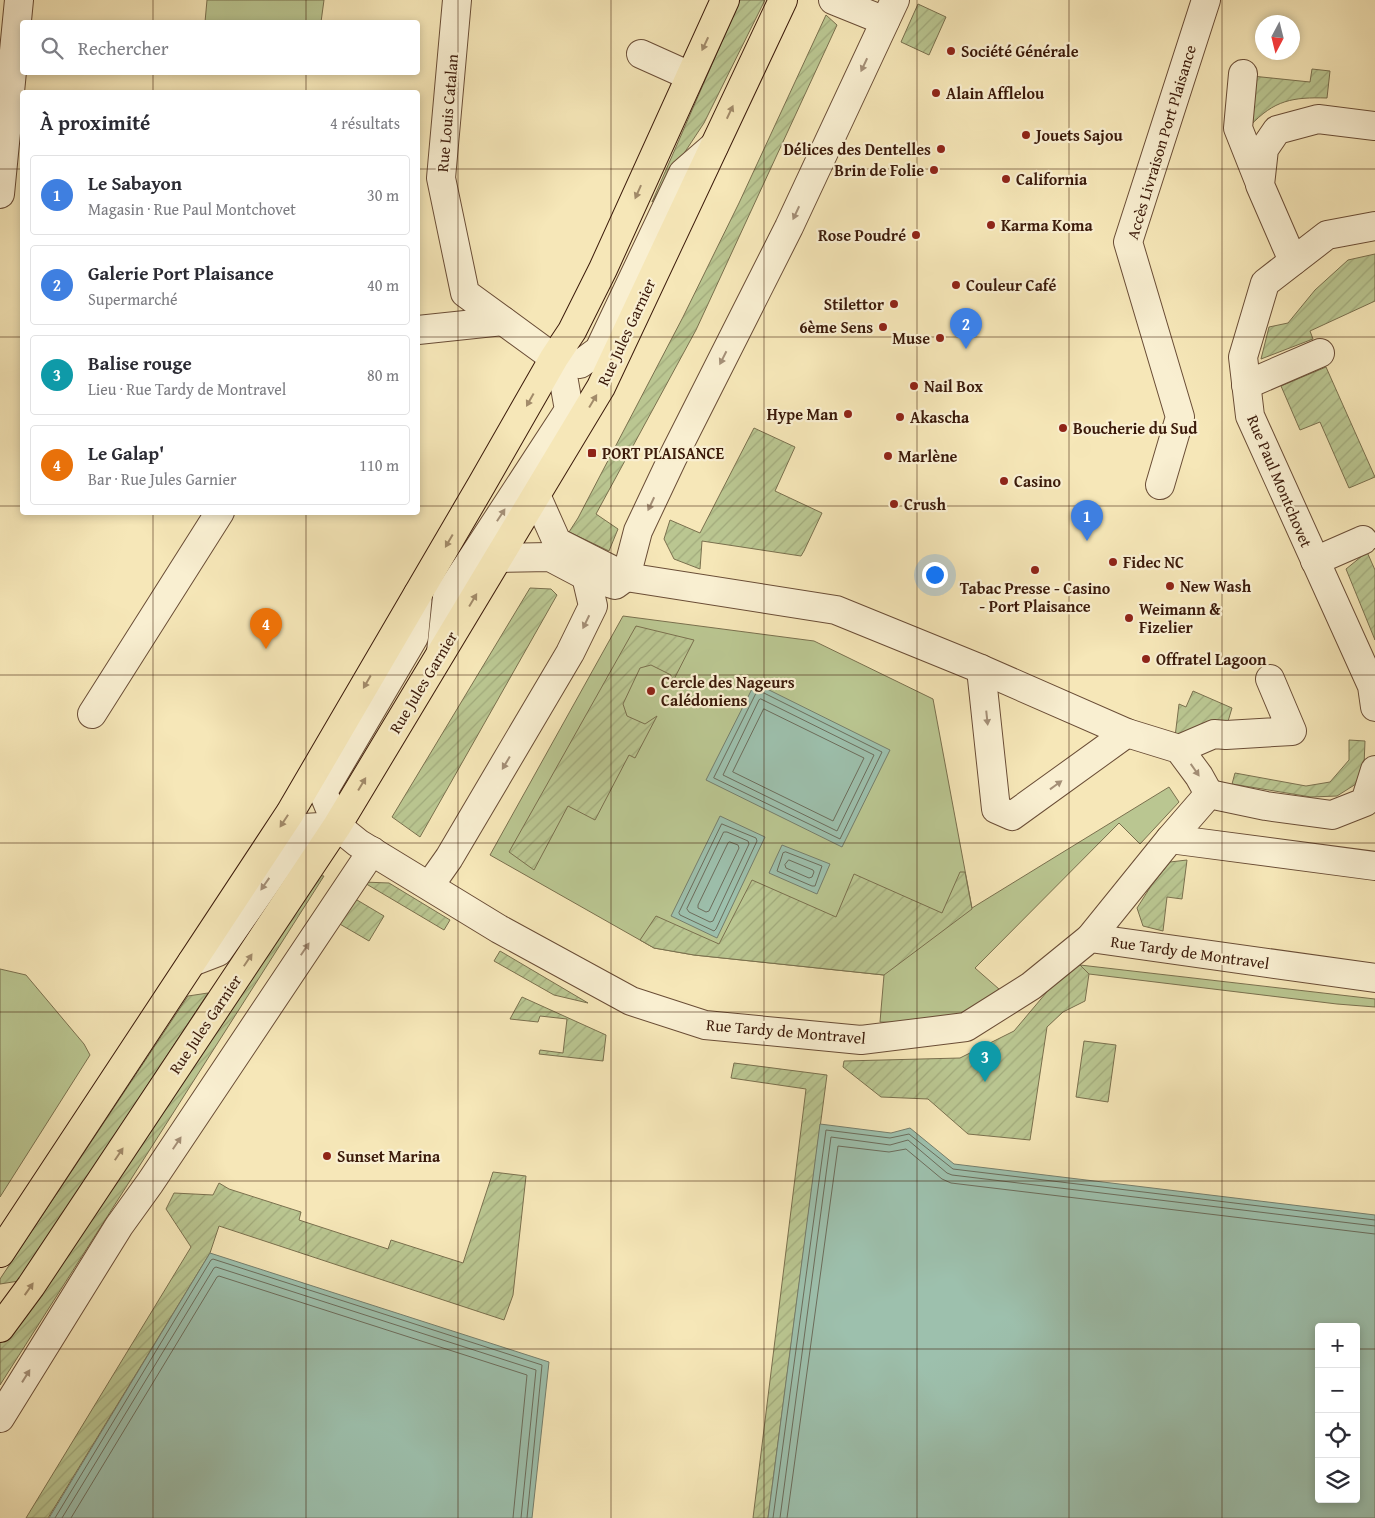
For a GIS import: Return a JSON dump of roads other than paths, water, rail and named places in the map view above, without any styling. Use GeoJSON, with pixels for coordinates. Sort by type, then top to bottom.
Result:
{"type":"FeatureCollection","features":[{"type":"Feature","properties":{"kind":"main road"},"geometry":{"type":"LineString","coordinates":[[0,1252],[290,813],[554,358],[572,331],[603,269],[725,0]]}},
{"type":"Feature","properties":{"kind":"main road","name":"Rue Jules Garnier"},"geometry":{"type":"LineString","coordinates":[[0,1328],[42,1269],[337,826],[601,387],[783,0]]}},
{"type":"Feature","properties":{"kind":"street"},"geometry":{"type":"LineString","coordinates":[[0,194],[19,0]]}},
{"type":"Feature","properties":{"kind":"street","name":"Rue Louis Catalan"},"geometry":{"type":"LineString","coordinates":[[457,0],[441,178],[465,294],[554,358]]}},
{"type":"Feature","properties":{"kind":"street"},"geometry":{"type":"LineString","coordinates":[[498,558],[550,557],[586,576],[615,584],[626,577],[638,531],[676,451],[790,227],[890,10],[833,0]]}},
{"type":"Feature","properties":{"kind":"street","name":"Accès Livraison Port Plaisance"},"geometry":{"type":"LineString","coordinates":[[1160,485],[1180,417],[1128,242],[1206,0]]}},
{"type":"Feature","properties":{"kind":"street"},"geometry":{"type":"LineString","coordinates":[[641,54],[690,76]]}},
{"type":"Feature","properties":{"kind":"street"},"geometry":{"type":"LineString","coordinates":[[1243,74],[1238,128],[1260,185],[1294,261]]}},
{"type":"Feature","properties":{"kind":"street"},"geometry":{"type":"LineString","coordinates":[[1260,185],[1264,149],[1277,130],[1318,120],[1375,126]]}},
{"type":"Feature","properties":{"kind":"street"},"geometry":{"type":"LineString","coordinates":[[554,358],[580,364],[599,350],[683,174],[714,146]]}},
{"type":"Feature","properties":{"kind":"street","name":"Rue Paul Montchovet"},"geometry":{"type":"LineString","coordinates":[[1375,226],[1327,235],[1265,284],[1243,357],[1250,416],[1372,686],[1375,706]]}},
{"type":"Feature","properties":{"kind":"street"},"geometry":{"type":"LineString","coordinates":[[420,330],[503,321]]}},
{"type":"Feature","properties":{"kind":"street"},"geometry":{"type":"LineString","coordinates":[[1246,385],[1320,353]]}},
{"type":"Feature","properties":{"kind":"street"},"geometry":{"type":"LineString","coordinates":[[441,652],[447,597],[569,410],[563,376],[554,358]]}},
{"type":"Feature","properties":{"kind":"street"},"geometry":{"type":"LineString","coordinates":[[536,495],[558,542],[626,577],[836,610],[1127,733],[1179,749],[1199,776],[1209,794],[1266,806],[1332,815],[1370,810],[1375,770]]}},
{"type":"Feature","properties":{"kind":"street"},"geometry":{"type":"LineString","coordinates":[[92,714],[218,515]]}},
{"type":"Feature","properties":{"kind":"street"},"geometry":{"type":"LineString","coordinates":[[1314,561],[1363,540]]}},
{"type":"Feature","properties":{"kind":"street"},"geometry":{"type":"LineString","coordinates":[[430,885],[450,858],[570,654],[593,606],[586,576]]}},
{"type":"Feature","properties":{"kind":"street"},"geometry":{"type":"LineString","coordinates":[[192,962],[218,952],[304,828],[337,826],[323,792],[414,637],[418,594]]}},
{"type":"Feature","properties":{"kind":"street"},"geometry":{"type":"LineString","coordinates":[[981,670],[996,809],[1012,816],[1127,733]]}},
{"type":"Feature","properties":{"kind":"street"},"geometry":{"type":"LineString","coordinates":[[1179,749],[1214,734],[1292,731],[1270,679]]}},
{"type":"Feature","properties":{"kind":"street"},"geometry":{"type":"LineString","coordinates":[[1090,938],[1209,794]]}},
{"type":"Feature","properties":{"kind":"street","name":"Rue Tardy de Montravel"},"geometry":{"type":"LineString","coordinates":[[337,826],[372,851],[499,929],[632,1001],[705,1025],[861,1040],[966,1027],[1031,986],[1090,938],[1375,978]]}},
{"type":"Feature","properties":{"kind":"street"},"geometry":{"type":"LineString","coordinates":[[1170,839],[1375,866]]}},
{"type":"Feature","properties":{"kind":"street"},"geometry":{"type":"LineString","coordinates":[[0,1418],[119,1226],[150,1183],[372,851]]}},
{"type":"Feature","properties":{"kind":"water"},"geometry":{"type":"Polygon","coordinates":[[[755,683],[890,750],[842,847],[706,780],[755,683]]]}},
{"type":"Feature","properties":{"kind":"water"},"geometry":{"type":"Polygon","coordinates":[[[720,816],[765,837],[717,938],[671,916],[720,816]]]}},
{"type":"Feature","properties":{"kind":"water"},"geometry":{"type":"Polygon","coordinates":[[[782,845],[830,864],[817,894],[769,873],[782,845]]]}},
{"type":"Feature","properties":{"kind":"water"},"geometry":{"type":"Polygon","coordinates":[[[820,1124],[891,1133],[910,1128],[954,1164],[1375,1215],[1375,1518],[768,1518],[820,1124]]]}},
{"type":"Feature","properties":{"kind":"water"},"geometry":{"type":"Polygon","coordinates":[[[210,1253],[549,1362],[532,1518],[49,1518],[210,1253]]]}},
{"type":"Feature","properties":{"kind":"place","name":"Société Générale"},"geometry":{"type":"Point","coordinates":[951,51]}},
{"type":"Feature","properties":{"kind":"place","name":"Alain Afflelou"},"geometry":{"type":"Point","coordinates":[936,93]}},
{"type":"Feature","properties":{"kind":"place","name":"Jouets Sajou"},"geometry":{"type":"Point","coordinates":[1026,135]}},
{"type":"Feature","properties":{"kind":"place","name":"Délices des Dentelles"},"geometry":{"type":"Point","coordinates":[941,149]}},
{"type":"Feature","properties":{"kind":"place","name":"Brin de Folie"},"geometry":{"type":"Point","coordinates":[934,170]}},
{"type":"Feature","properties":{"kind":"place","name":"California"},"geometry":{"type":"Point","coordinates":[1006,179]}},
{"type":"Feature","properties":{"kind":"place","name":"Karma Koma"},"geometry":{"type":"Point","coordinates":[991,225]}},
{"type":"Feature","properties":{"kind":"place","name":"Rose Poudré"},"geometry":{"type":"Point","coordinates":[916,235]}},
{"type":"Feature","properties":{"kind":"place","name":"Couleur Café"},"geometry":{"type":"Point","coordinates":[956,285]}},
{"type":"Feature","properties":{"kind":"place","name":"Stilettor"},"geometry":{"type":"Point","coordinates":[894,304]}},
{"type":"Feature","properties":{"kind":"place","name":"6ème Sens"},"geometry":{"type":"Point","coordinates":[883,327]}},
{"type":"Feature","properties":{"kind":"place","name":"Muse"},"geometry":{"type":"Point","coordinates":[940,338]}},
{"type":"Feature","properties":{"kind":"place","name":"Galerie Port Plaisance"},"geometry":{"type":"Point","coordinates":[966,349]}},
{"type":"Feature","properties":{"kind":"place","name":"Nail Box"},"geometry":{"type":"Point","coordinates":[914,386]}},
{"type":"Feature","properties":{"kind":"place","name":"Hype Man"},"geometry":{"type":"Point","coordinates":[848,414]}},
{"type":"Feature","properties":{"kind":"place","name":"Akascha"},"geometry":{"type":"Point","coordinates":[900,417]}},
{"type":"Feature","properties":{"kind":"place","name":"Boucherie du Sud"},"geometry":{"type":"Point","coordinates":[1063,428]}},
{"type":"Feature","properties":{"kind":"place","name":"PORT PLAISANCE"},"geometry":{"type":"Point","coordinates":[592,453]}},
{"type":"Feature","properties":{"kind":"place","name":"Marlène"},"geometry":{"type":"Point","coordinates":[888,456]}},
{"type":"Feature","properties":{"kind":"place","name":"Casino"},"geometry":{"type":"Point","coordinates":[1004,481]}},
{"type":"Feature","properties":{"kind":"place","name":"Crush"},"geometry":{"type":"Point","coordinates":[894,504]}},
{"type":"Feature","properties":{"kind":"place","name":"Le Sabayon"},"geometry":{"type":"Point","coordinates":[1087,541]}},
{"type":"Feature","properties":{"kind":"place","name":"Fidec NC"},"geometry":{"type":"Point","coordinates":[1113,562]}},
{"type":"Feature","properties":{"kind":"place","name":"Tabac Presse - Casino - Port Plaisance"},"geometry":{"type":"Point","coordinates":[1035,570]}},
{"type":"Feature","properties":{"kind":"place","name":"New Wash"},"geometry":{"type":"Point","coordinates":[1170,586]}},
{"type":"Feature","properties":{"kind":"place","name":"Weimann & Fizelier"},"geometry":{"type":"Point","coordinates":[1129,618]}},
{"type":"Feature","properties":{"kind":"place","name":"Le Galap'"},"geometry":{"type":"Point","coordinates":[266,649]}},
{"type":"Feature","properties":{"kind":"place","name":"Offratel Lagoon"},"geometry":{"type":"Point","coordinates":[1146,659]}},
{"type":"Feature","properties":{"kind":"place","name":"Cercle des Nageurs Calédoniens"},"geometry":{"type":"Point","coordinates":[651,691]}},
{"type":"Feature","properties":{"kind":"place","name":"Balise rouge"},"geometry":{"type":"Point","coordinates":[985,1082]}},
{"type":"Feature","properties":{"kind":"place","name":"Sunset Marina"},"geometry":{"type":"Point","coordinates":[327,1156]}}]}
